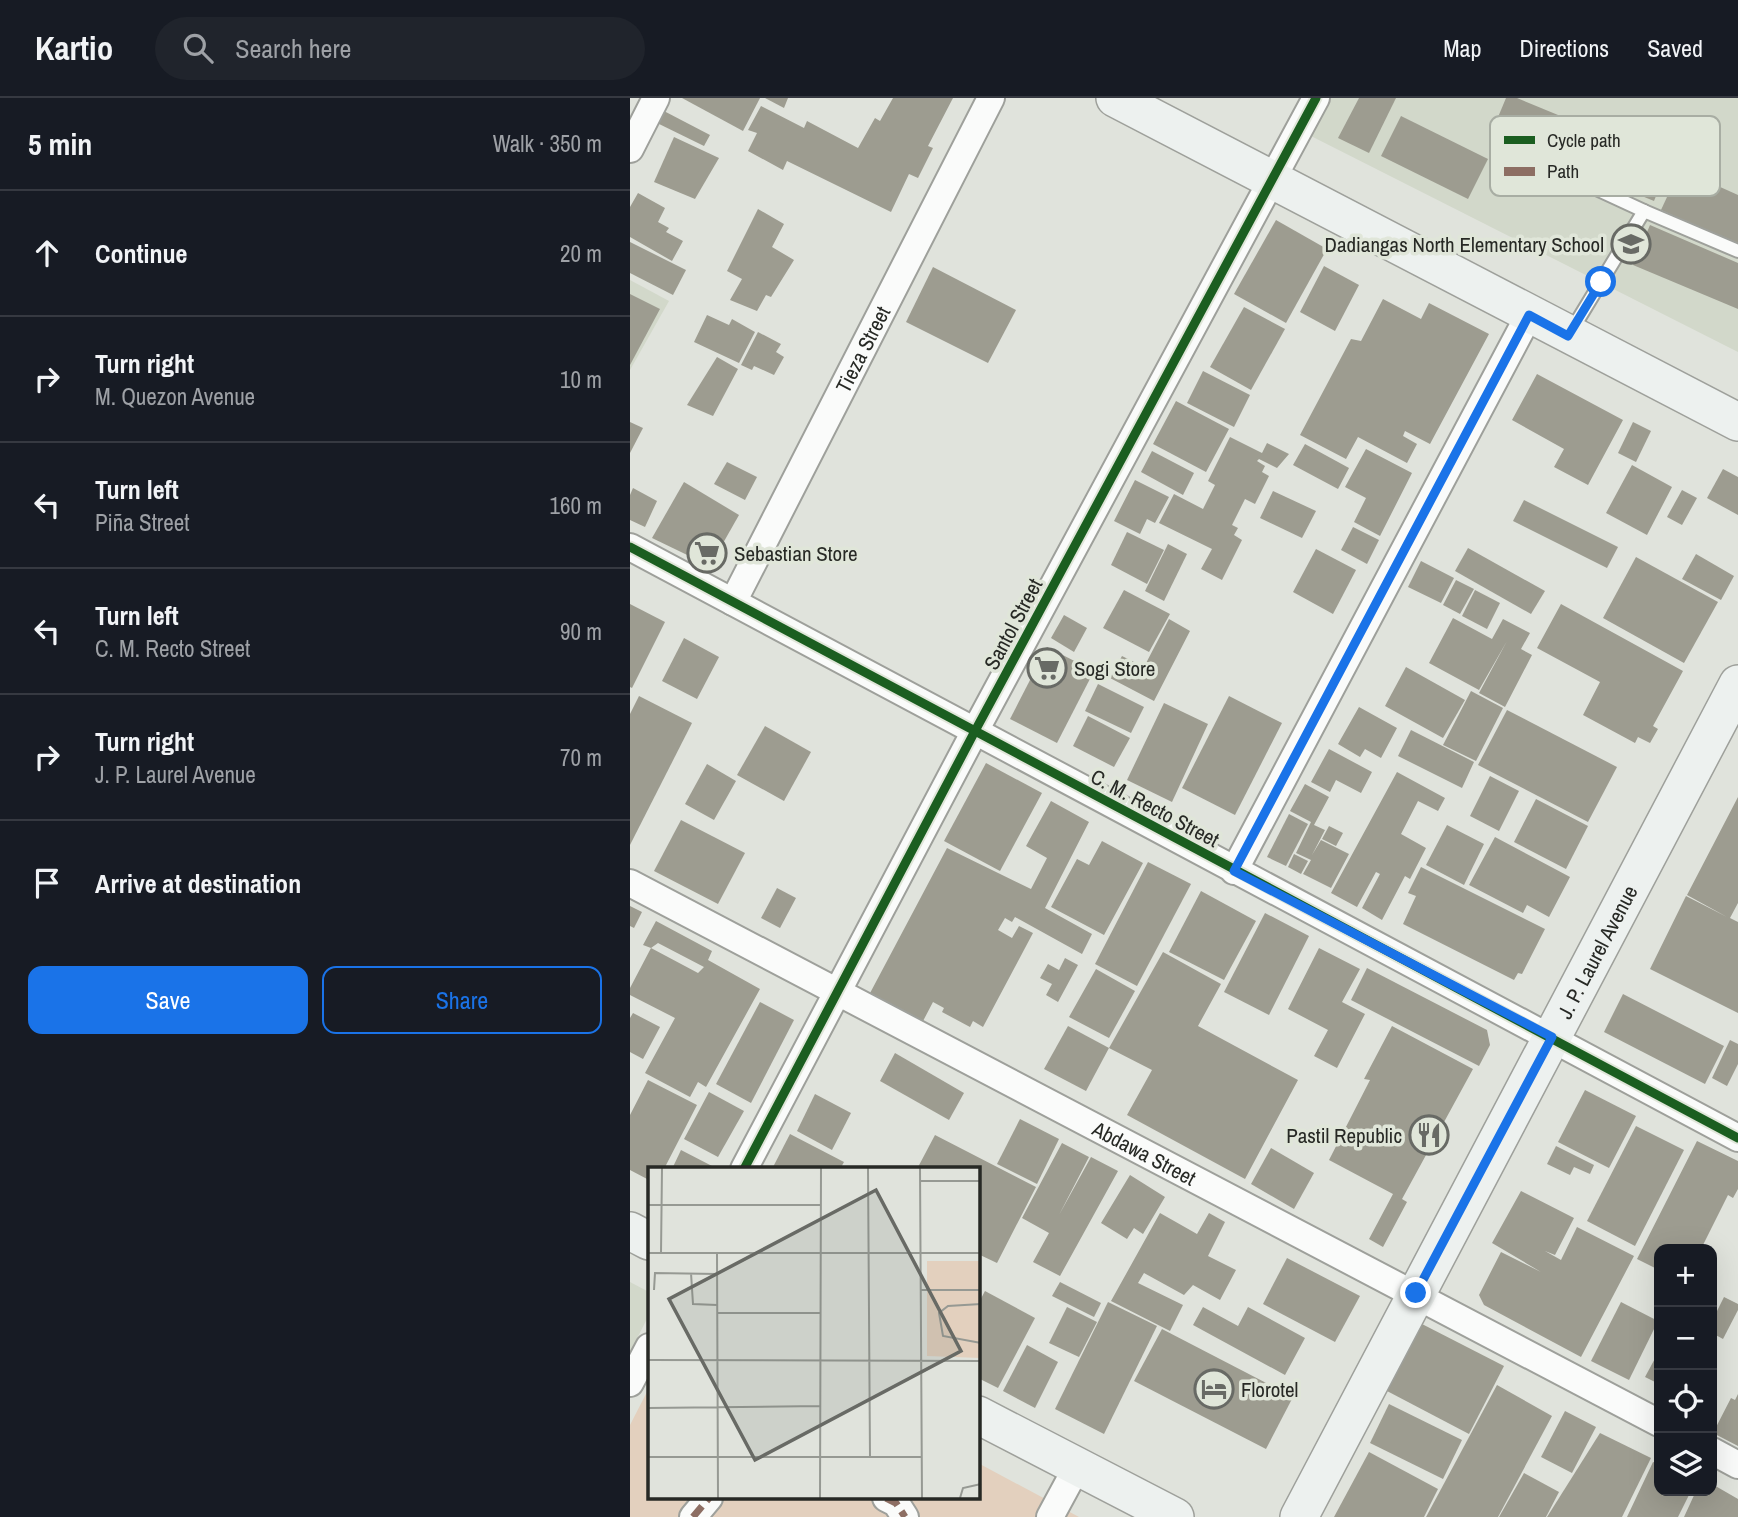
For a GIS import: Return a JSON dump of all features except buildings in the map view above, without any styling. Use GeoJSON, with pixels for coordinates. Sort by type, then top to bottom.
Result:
{"type":"FeatureCollection","features":[{"type":"Feature","properties":{"kind":"street"},"geometry":{"type":"LineString","coordinates":[[630,149],[656,98]]}},
{"type":"Feature","properties":{"kind":"street","name":"Tieza Street"},"geometry":{"type":"LineString","coordinates":[[733,602],[991,98]]}},
{"type":"Feature","properties":{"kind":"street"},"geometry":{"type":"LineString","coordinates":[[1115,98],[1568,336],[1738,422]]}},
{"type":"Feature","properties":{"kind":"street","name":"Santol Street"},"geometry":{"type":"LineString","coordinates":[[745,1167],[975,732],[1316,98]]}},
{"type":"Feature","properties":{"kind":"street"},"geometry":{"type":"LineString","coordinates":[[1234,871],[1529,315]]}},
{"type":"Feature","properties":{"kind":"street","name":"C. M. Recto Street"},"geometry":{"type":"LineString","coordinates":[[630,547],[1738,1138]]}},
{"type":"Feature","properties":{"kind":"street","name":"J. P. Laurel Avenue"},"geometry":{"type":"LineString","coordinates":[[1298,1517],[1738,684]]}},
{"type":"Feature","properties":{"kind":"street","name":"Abdawa Street"},"geometry":{"type":"LineString","coordinates":[[630,883],[1416,1293],[1654,1420]]}},
{"type":"Feature","properties":{"kind":"street"},"geometry":{"type":"LineString","coordinates":[[630,1231],[648,1240]]}},
{"type":"Feature","properties":{"kind":"street"},"geometry":{"type":"LineString","coordinates":[[630,1383],[648,1348]]}},
{"type":"Feature","properties":{"kind":"street"},"geometry":{"type":"LineString","coordinates":[[980,1416],[1175,1517]]}},
{"type":"Feature","properties":{"kind":"street"},"geometry":{"type":"LineString","coordinates":[[1717,1454],[1738,1465]]}},
{"type":"Feature","properties":{"kind":"street"},"geometry":{"type":"LineString","coordinates":[[1050,1517],[1077,1467]]}},
{"type":"Feature","properties":{"kind":"street"},"geometry":{"type":"LineString","coordinates":[[693,1517],[707,1500]]}},
{"type":"Feature","properties":{"kind":"street"},"geometry":{"type":"LineString","coordinates":[[890,1500],[896,1503],[905,1517]]}},
{"type":"Feature","properties":{"kind":"lane"},"geometry":{"type":"LineString","coordinates":[[1611,196],[1738,251]]}},
{"type":"Feature","properties":{"kind":"lane"},"geometry":{"type":"LineString","coordinates":[[1568,336],[1644,211]]}},
{"type":"Feature","properties":{"kind":"shaded area","name":"Dadiangas North Elementary School"},"geometry":{"type":"Polygon","coordinates":[[[1330,98],[1738,98],[1738,352],[1309,135],[1330,98]]]}},
{"type":"Feature","properties":{"kind":"shaded area"},"geometry":{"type":"Polygon","coordinates":[[[630,280],[669,301],[630,370],[630,280]]]}},
{"type":"Feature","properties":{"kind":"shaded area"},"geometry":{"type":"Polygon","coordinates":[[[630,1282],[648,1291],[648,1317],[630,1352],[630,1282]]]}},
{"type":"Feature","properties":{"kind":"shaded area"},"geometry":{"type":"Polygon","coordinates":[[[648,1390],[648,1500],[980,1500],[980,1464],[1079,1517],[630,1517],[630,1425],[648,1390]]]}},
{"type":"Feature","properties":{"kind":"marked path"},"geometry":{"type":"LineString","coordinates":[[693,1517],[707,1500]]}},
{"type":"Feature","properties":{"kind":"marked path"},"geometry":{"type":"LineString","coordinates":[[890,1500],[896,1503],[905,1517]]}},
{"type":"Feature","properties":{"kind":"cycle path"},"geometry":{"type":"LineString","coordinates":[[745,1167],[975,731],[1316,98]]}},
{"type":"Feature","properties":{"kind":"cycle path"},"geometry":{"type":"LineString","coordinates":[[630,547],[1738,1138]]}},
{"type":"Feature","properties":{"kind":"place","name":"Dadiangas North Elementary School"},"geometry":{"type":"Point","coordinates":[1631,244]}},
{"type":"Feature","properties":{"kind":"place","name":"Sebastian Store"},"geometry":{"type":"Point","coordinates":[707,553]}},
{"type":"Feature","properties":{"kind":"place","name":"Sogi Store"},"geometry":{"type":"Point","coordinates":[1047,668]}},
{"type":"Feature","properties":{"kind":"place","name":"Pastil Republic"},"geometry":{"type":"Point","coordinates":[1429,1135]}},
{"type":"Feature","properties":{"kind":"place","name":"Florotel"},"geometry":{"type":"Point","coordinates":[1214,1389]}},
{"type":"Feature","properties":{"kind":"route"},"geometry":{"type":"LineString","coordinates":[[1416,1293],[1552,1037],[1234,871],[1529,315],[1568,336],[1601,282]]}}]}
